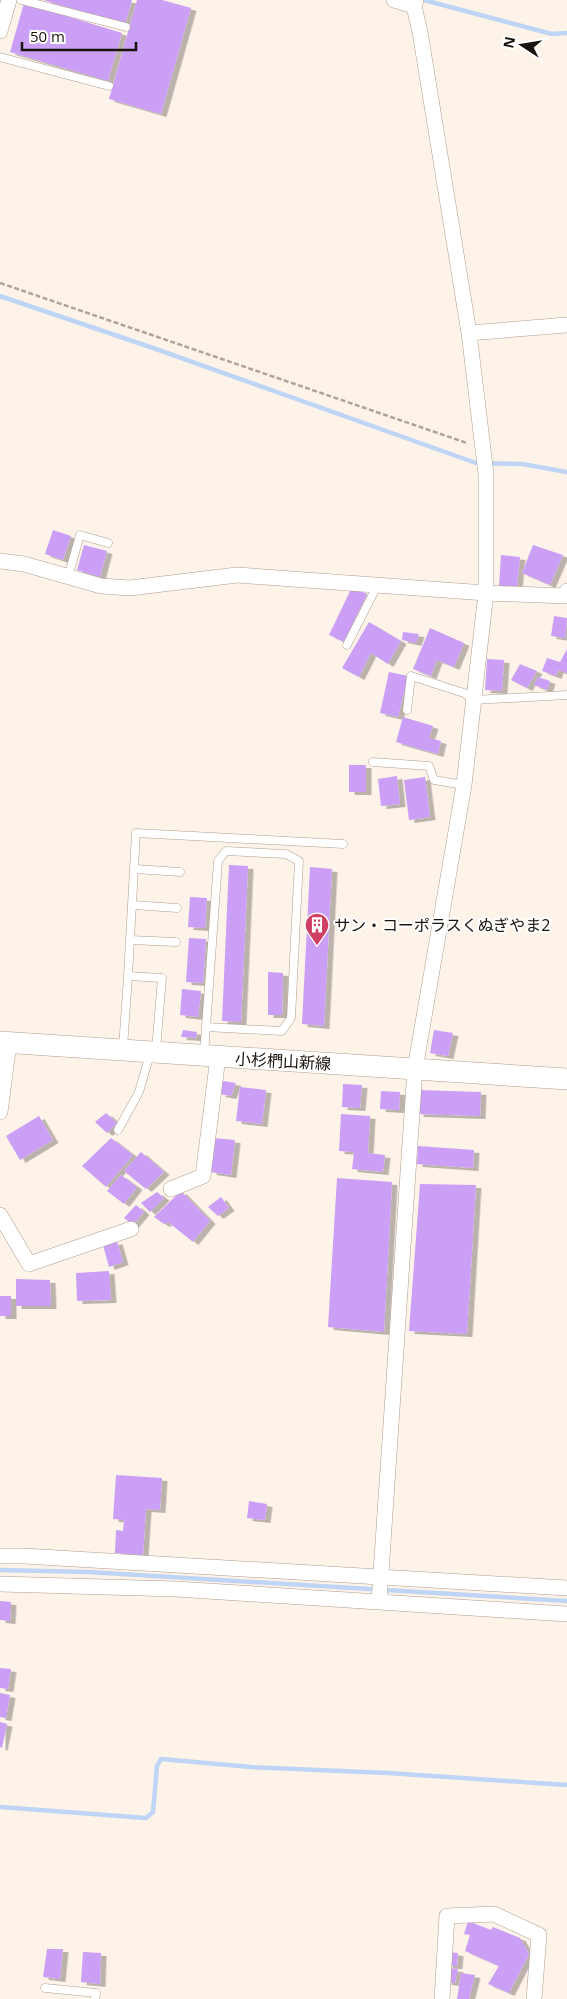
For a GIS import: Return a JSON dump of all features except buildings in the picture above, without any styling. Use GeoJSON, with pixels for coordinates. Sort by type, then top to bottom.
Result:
{"type":"FeatureCollection","features":[{"type":"Feature","properties":{"kind":"main road","name":"小杉椚山新線"},"geometry":{"type":"LineString","coordinates":[[4,1043],[567,1079]]}},
{"type":"Feature","properties":{"kind":"street"},"geometry":{"type":"LineString","coordinates":[[0,31],[9,0]]}},
{"type":"Feature","properties":{"kind":"street"},"geometry":{"type":"LineString","coordinates":[[379,1602],[415,1068],[464,785],[486,593],[486,474],[469,333],[415,3],[394,0]]}},
{"type":"Feature","properties":{"kind":"street"},"geometry":{"type":"LineString","coordinates":[[469,333],[567,325]]}},
{"type":"Feature","properties":{"kind":"street"},"geometry":{"type":"LineString","coordinates":[[0,561],[24,564],[101,586],[130,588],[237,575],[486,593],[565,596],[567,590]]}},
{"type":"Feature","properties":{"kind":"street"},"geometry":{"type":"LineString","coordinates":[[0,1112],[4,1043]]}},
{"type":"Feature","properties":{"kind":"street"},"geometry":{"type":"LineString","coordinates":[[171,1189],[204,1176],[211,1057]]}},
{"type":"Feature","properties":{"kind":"street"},"geometry":{"type":"LineString","coordinates":[[0,1215],[29,1264],[131,1230]]}},
{"type":"Feature","properties":{"kind":"street"},"geometry":{"type":"LineString","coordinates":[[0,1556],[567,1588]]}},
{"type":"Feature","properties":{"kind":"street"},"geometry":{"type":"LineString","coordinates":[[0,1584],[176,1589],[567,1614]]}},
{"type":"Feature","properties":{"kind":"street"},"geometry":{"type":"LineString","coordinates":[[442,1999],[447,1916],[494,1914],[539,1935],[534,1999]]}},
{"type":"Feature","properties":{"kind":"lane"},"geometry":{"type":"LineString","coordinates":[[21,0],[126,28]]}},
{"type":"Feature","properties":{"kind":"lane"},"geometry":{"type":"LineString","coordinates":[[0,57],[109,86]]}},
{"type":"Feature","properties":{"kind":"lane"},"geometry":{"type":"LineString","coordinates":[[68,577],[80,535],[108,543]]}},
{"type":"Feature","properties":{"kind":"lane"},"geometry":{"type":"LineString","coordinates":[[347,645],[378,584]]}},
{"type":"Feature","properties":{"kind":"lane"},"geometry":{"type":"LineString","coordinates":[[407,710],[412,676],[464,693],[474,700],[567,695]]}},
{"type":"Feature","properties":{"kind":"lane"},"geometry":{"type":"LineString","coordinates":[[373,762],[429,766],[434,780],[464,785]]}},
{"type":"Feature","properties":{"kind":"lane"},"geometry":{"type":"LineString","coordinates":[[123,1050],[136,833],[343,844]]}},
{"type":"Feature","properties":{"kind":"lane"},"geometry":{"type":"LineString","coordinates":[[206,1027],[282,1031],[292,1018],[299,861],[286,854],[226,851],[218,861],[206,1027],[211,1057]]}},
{"type":"Feature","properties":{"kind":"lane"},"geometry":{"type":"LineString","coordinates":[[135,870],[180,872]]}},
{"type":"Feature","properties":{"kind":"lane"},"geometry":{"type":"LineString","coordinates":[[133,904],[177,908]]}},
{"type":"Feature","properties":{"kind":"lane"},"geometry":{"type":"LineString","coordinates":[[130,940],[176,942]]}},
{"type":"Feature","properties":{"kind":"lane"},"geometry":{"type":"LineString","coordinates":[[118,1130],[140,1092],[153,1052],[162,978],[128,976]]}},
{"type":"Feature","properties":{"kind":"lane"},"geometry":{"type":"LineString","coordinates":[[45,1988],[96,1993],[95,1999]]}},
{"type":"Feature","properties":{"kind":"path"},"geometry":{"type":"LineString","coordinates":[[0,283],[483,448]]}},
{"type":"Feature","properties":{"kind":"waterway"},"geometry":{"type":"LineString","coordinates":[[424,0],[552,34],[567,33]]}},
{"type":"Feature","properties":{"kind":"waterway"},"geometry":{"type":"LineString","coordinates":[[0,296],[156,349],[476,463],[522,464],[567,472]]}},
{"type":"Feature","properties":{"kind":"waterway"},"geometry":{"type":"LineString","coordinates":[[0,1570],[89,1572],[567,1601]]}},
{"type":"Feature","properties":{"kind":"waterway"},"geometry":{"type":"LineString","coordinates":[[0,1807],[146,1818],[153,1812],[157,1766],[161,1759],[251,1767],[388,1773],[567,1785]]}},
{"type":"Feature","properties":{"kind":"place","name":"サン・コーポラスくぬぎやま2"},"geometry":{"type":"Point","coordinates":[317,946]}}]}
